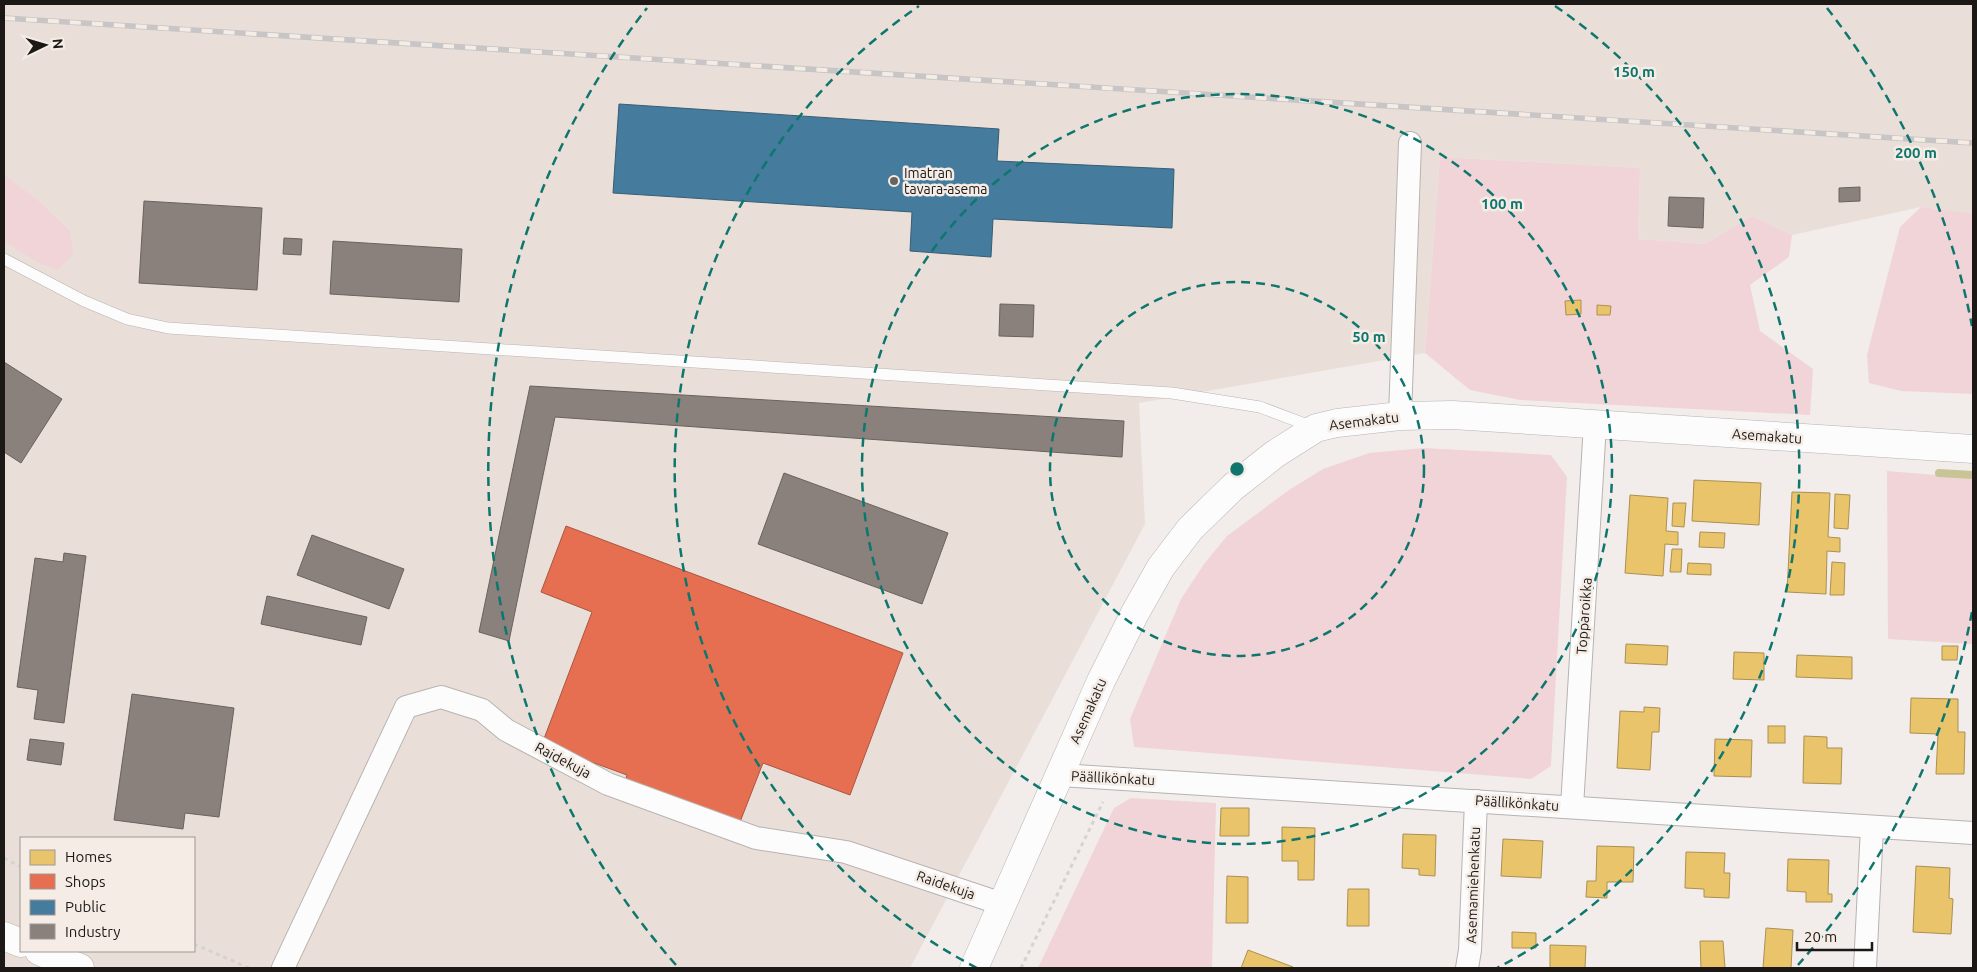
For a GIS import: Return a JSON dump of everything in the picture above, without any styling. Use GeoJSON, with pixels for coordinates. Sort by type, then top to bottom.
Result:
{"type":"FeatureCollection","features":[{"type":"Feature","properties":{"kind":"street"},"geometry":{"type":"LineString","coordinates":[[1400,416],[1410,143]]}},
{"type":"Feature","properties":{"kind":"street","name":"Asemakatu"},"geometry":{"type":"LineString","coordinates":[[974,968],[1101,681],[1134,613],[1161,567],[1190,530],[1233,487],[1275,454],[1316,428],[1338,422],[1400,416],[1453,415],[1973,449]]}},
{"type":"Feature","properties":{"kind":"street","name":"Topparoikka"},"geometry":{"type":"LineString","coordinates":[[1572,807],[1594,424]]}},
{"type":"Feature","properties":{"kind":"street","name":"Raidekuja"},"geometry":{"type":"LineString","coordinates":[[284,968],[406,707],[441,697],[482,710],[506,730],[617,787],[756,838],[846,852],[1002,904]]}},
{"type":"Feature","properties":{"kind":"street","name":"Päällikönkatu"},"geometry":{"type":"LineString","coordinates":[[1060,775],[1973,833]]}},
{"type":"Feature","properties":{"kind":"street","name":"Asemamiehenkatu"},"geometry":{"type":"LineString","coordinates":[[1466,968],[1470,950],[1476,801]]}},
{"type":"Feature","properties":{"kind":"street"},"geometry":{"type":"LineString","coordinates":[[1865,968],[1872,827]]}},
{"type":"Feature","properties":{"kind":"street"},"geometry":{"type":"LineString","coordinates":[[4,936],[20,943]]}},
{"type":"Feature","properties":{"kind":"street"},"geometry":{"type":"LineString","coordinates":[[41,952],[80,968]]}},
{"type":"Feature","properties":{"kind":"lane"},"geometry":{"type":"LineString","coordinates":[[4,259],[84,301],[127,319],[168,328],[1172,393],[1260,408],[1316,428]]}},
{"type":"Feature","properties":{"kind":"path"},"geometry":{"type":"LineString","coordinates":[[1021,968],[1114,778]]}},
{"type":"Feature","properties":{"kind":"path"},"geometry":{"type":"LineString","coordinates":[[4,858],[20,866]]}},
{"type":"Feature","properties":{"kind":"path"},"geometry":{"type":"LineString","coordinates":[[195,944],[250,968]]}},
{"type":"Feature","properties":{"kind":"shaded area"},"geometry":{"type":"Polygon","coordinates":[[[4,4],[1973,4],[1973,213],[1921,207],[1792,235],[1752,216],[1705,244],[1638,239],[1640,168],[1440,157],[1425,353],[1139,403],[1145,524],[910,968],[4,968],[4,4]]]}},
{"type":"Feature","properties":{"kind":"shaded area"},"geometry":{"type":"Polygon","coordinates":[[[1440,157],[1640,168],[1638,239],[1705,244],[1752,216],[1792,235],[1789,257],[1750,285],[1760,331],[1813,369],[1810,415],[1520,400],[1470,390],[1425,353],[1440,157]]]}},
{"type":"Feature","properties":{"kind":"shaded area"},"geometry":{"type":"Polygon","coordinates":[[[4,175],[35,198],[70,231],[73,254],[58,270],[35,261],[4,241],[4,175]]]}},
{"type":"Feature","properties":{"kind":"shaded area"},"geometry":{"type":"Polygon","coordinates":[[[1921,207],[1973,213],[1973,394],[1901,391],[1869,383],[1867,355],[1900,227],[1921,207]]]}},
{"type":"Feature","properties":{"kind":"shaded area"},"geometry":{"type":"Polygon","coordinates":[[[1424,448],[1551,455],[1567,477],[1551,766],[1531,779],[1134,747],[1130,719],[1181,599],[1204,564],[1227,536],[1289,490],[1323,469],[1369,453],[1424,448]]]}},
{"type":"Feature","properties":{"kind":"shaded area"},"geometry":{"type":"Polygon","coordinates":[[[1887,471],[1973,478],[1973,644],[1888,639],[1887,471]]]}},
{"type":"Feature","properties":{"kind":"shaded area"},"geometry":{"type":"Polygon","coordinates":[[[1131,798],[1216,803],[1212,968],[1038,968],[1114,808],[1131,798]]]}},
{"type":"Feature","properties":{"kind":"building: Homes"},"geometry":{"type":"Polygon","coordinates":[[[1581,300],[1581,314],[1566,315],[1565,301],[1581,300]]]}},
{"type":"Feature","properties":{"kind":"building: Homes"},"geometry":{"type":"Polygon","coordinates":[[[1597,305],[1611,306],[1610,315],[1597,315],[1597,305]]]}},
{"type":"Feature","properties":{"kind":"building: Homes"},"geometry":{"type":"Polygon","coordinates":[[[1694,480],[1761,483],[1759,525],[1692,521],[1694,480]]]}},
{"type":"Feature","properties":{"kind":"building: Homes"},"geometry":{"type":"Polygon","coordinates":[[[1792,492],[1830,493],[1828,537],[1840,538],[1840,552],[1827,551],[1826,594],[1787,592],[1792,492]]]}},
{"type":"Feature","properties":{"kind":"building: Homes"},"geometry":{"type":"Polygon","coordinates":[[[1835,494],[1850,495],[1848,529],[1834,528],[1835,494]]]}},
{"type":"Feature","properties":{"kind":"building: Homes"},"geometry":{"type":"Polygon","coordinates":[[[1630,495],[1668,498],[1666,531],[1678,532],[1678,545],[1665,544],[1663,576],[1625,573],[1630,495]]]}},
{"type":"Feature","properties":{"kind":"building: Homes"},"geometry":{"type":"Polygon","coordinates":[[[1673,503],[1686,503],[1684,527],[1672,526],[1673,503]]]}},
{"type":"Feature","properties":{"kind":"building: Homes"},"geometry":{"type":"Polygon","coordinates":[[[1700,532],[1725,533],[1724,548],[1699,547],[1700,532]]]}},
{"type":"Feature","properties":{"kind":"building: Homes"},"geometry":{"type":"Polygon","coordinates":[[[1672,549],[1682,549],[1681,572],[1670,572],[1672,549]]]}},
{"type":"Feature","properties":{"kind":"building: Homes"},"geometry":{"type":"Polygon","coordinates":[[[1832,562],[1845,563],[1844,595],[1830,595],[1832,562]]]}},
{"type":"Feature","properties":{"kind":"building: Homes"},"geometry":{"type":"Polygon","coordinates":[[[1688,563],[1711,564],[1711,575],[1687,574],[1688,563]]]}},
{"type":"Feature","properties":{"kind":"building: Homes"},"geometry":{"type":"Polygon","coordinates":[[[1626,644],[1668,646],[1667,665],[1625,663],[1626,644]]]}},
{"type":"Feature","properties":{"kind":"building: Homes"},"geometry":{"type":"Polygon","coordinates":[[[1942,646],[1958,646],[1957,660],[1942,660],[1942,646]]]}},
{"type":"Feature","properties":{"kind":"building: Homes"},"geometry":{"type":"Polygon","coordinates":[[[1734,652],[1764,653],[1764,680],[1733,679],[1734,652]]]}},
{"type":"Feature","properties":{"kind":"building: Homes"},"geometry":{"type":"Polygon","coordinates":[[[1797,655],[1852,657],[1852,679],[1796,677],[1797,655]]]}},
{"type":"Feature","properties":{"kind":"building: Homes"},"geometry":{"type":"Polygon","coordinates":[[[1911,698],[1958,699],[1958,732],[1965,732],[1964,774],[1936,774],[1938,734],[1910,733],[1911,698]]]}},
{"type":"Feature","properties":{"kind":"building: Homes"},"geometry":{"type":"Polygon","coordinates":[[[1644,707],[1660,708],[1659,732],[1652,732],[1650,770],[1617,768],[1620,711],[1644,712],[1644,707]]]}},
{"type":"Feature","properties":{"kind":"building: Homes"},"geometry":{"type":"Polygon","coordinates":[[[1768,726],[1785,726],[1785,743],[1768,743],[1768,726]]]}},
{"type":"Feature","properties":{"kind":"building: Homes"},"geometry":{"type":"Polygon","coordinates":[[[1804,736],[1827,737],[1827,748],[1842,748],[1841,784],[1803,783],[1804,736]]]}},
{"type":"Feature","properties":{"kind":"building: Homes"},"geometry":{"type":"Polygon","coordinates":[[[1715,739],[1752,740],[1751,777],[1714,776],[1715,739]]]}},
{"type":"Feature","properties":{"kind":"building: Homes"},"geometry":{"type":"Polygon","coordinates":[[[1221,808],[1249,808],[1249,836],[1220,836],[1221,808]]]}},
{"type":"Feature","properties":{"kind":"building: Homes"},"geometry":{"type":"Polygon","coordinates":[[[1282,827],[1315,828],[1314,880],[1298,880],[1298,861],[1282,861],[1282,827]]]}},
{"type":"Feature","properties":{"kind":"building: Homes"},"geometry":{"type":"Polygon","coordinates":[[[1403,834],[1436,835],[1435,876],[1419,875],[1419,869],[1402,868],[1403,834]]]}},
{"type":"Feature","properties":{"kind":"building: Homes"},"geometry":{"type":"Polygon","coordinates":[[[1503,839],[1543,841],[1541,878],[1501,876],[1503,839]]]}},
{"type":"Feature","properties":{"kind":"building: Homes"},"geometry":{"type":"Polygon","coordinates":[[[1597,846],[1634,847],[1633,882],[1607,882],[1607,898],[1586,897],[1587,881],[1596,881],[1597,846]]]}},
{"type":"Feature","properties":{"kind":"building: Homes"},"geometry":{"type":"Polygon","coordinates":[[[1686,852],[1725,853],[1724,873],[1730,873],[1729,898],[1704,897],[1704,889],[1685,888],[1686,852]]]}},
{"type":"Feature","properties":{"kind":"building: Homes"},"geometry":{"type":"Polygon","coordinates":[[[1788,859],[1829,860],[1828,894],[1832,894],[1832,902],[1806,902],[1806,892],[1787,891],[1788,859]]]}},
{"type":"Feature","properties":{"kind":"building: Homes"},"geometry":{"type":"Polygon","coordinates":[[[1916,866],[1950,868],[1949,898],[1953,899],[1951,934],[1913,932],[1916,866]]]}},
{"type":"Feature","properties":{"kind":"building: Homes"},"geometry":{"type":"Polygon","coordinates":[[[1227,876],[1248,877],[1248,923],[1226,923],[1227,876]]]}},
{"type":"Feature","properties":{"kind":"building: Homes"},"geometry":{"type":"Polygon","coordinates":[[[1348,889],[1369,889],[1369,926],[1347,926],[1348,889]]]}},
{"type":"Feature","properties":{"kind":"building: Homes"},"geometry":{"type":"Polygon","coordinates":[[[1766,928],[1793,930],[1791,968],[1763,968],[1766,928]]]}},
{"type":"Feature","properties":{"kind":"building: Homes"},"geometry":{"type":"Polygon","coordinates":[[[1512,932],[1536,933],[1536,948],[1512,948],[1512,932]]]}},
{"type":"Feature","properties":{"kind":"building: Homes"},"geometry":{"type":"Polygon","coordinates":[[[1700,941],[1723,941],[1725,968],[1701,968],[1700,941]]]}},
{"type":"Feature","properties":{"kind":"building: Homes"},"geometry":{"type":"Polygon","coordinates":[[[1550,945],[1586,946],[1585,968],[1550,968],[1550,945]]]}},
{"type":"Feature","properties":{"kind":"building: Homes"},"geometry":{"type":"Polygon","coordinates":[[[1248,950],[1293,967],[1293,968],[1241,968],[1248,950]]]}},
{"type":"Feature","properties":{"kind":"building: Shops"},"geometry":{"type":"Polygon","coordinates":[[[566,526],[903,653],[850,795],[763,763],[740,822],[626,779],[627,775],[542,744],[592,612],[541,592],[566,526]]]}},
{"type":"Feature","properties":{"kind":"building: Public","name":"Imatran tavara-asema"},"geometry":{"type":"Polygon","coordinates":[[[619,104],[999,129],[997,161],[1174,169],[1172,228],[993,219],[991,257],[910,251],[912,212],[613,193],[619,104]]]}},
{"type":"Feature","properties":{"kind":"building: Industry"},"geometry":{"type":"Polygon","coordinates":[[[1860,187],[1860,201],[1839,202],[1839,188],[1860,187]]]}},
{"type":"Feature","properties":{"kind":"building: Industry"},"geometry":{"type":"Polygon","coordinates":[[[1669,197],[1704,198],[1703,228],[1668,226],[1669,197]]]}},
{"type":"Feature","properties":{"kind":"building: Industry"},"geometry":{"type":"Polygon","coordinates":[[[144,201],[262,208],[257,290],[139,283],[144,201]]]}},
{"type":"Feature","properties":{"kind":"building: Industry"},"geometry":{"type":"Polygon","coordinates":[[[284,238],[302,239],[301,255],[283,254],[284,238]]]}},
{"type":"Feature","properties":{"kind":"building: Industry"},"geometry":{"type":"Polygon","coordinates":[[[333,241],[462,249],[459,302],[330,294],[333,241]]]}},
{"type":"Feature","properties":{"kind":"building: Industry"},"geometry":{"type":"Polygon","coordinates":[[[1000,304],[1034,305],[1033,337],[999,336],[1000,304]]]}},
{"type":"Feature","properties":{"kind":"building: Industry"},"geometry":{"type":"Polygon","coordinates":[[[4,362],[62,399],[21,463],[4,452],[4,362]]]}},
{"type":"Feature","properties":{"kind":"building: Industry"},"geometry":{"type":"Polygon","coordinates":[[[530,386],[1124,421],[1122,457],[555,417],[509,641],[479,632],[530,386]]]}},
{"type":"Feature","properties":{"kind":"building: Industry"},"geometry":{"type":"Polygon","coordinates":[[[784,473],[948,533],[922,604],[758,544],[784,473]]]}},
{"type":"Feature","properties":{"kind":"building: Industry"},"geometry":{"type":"Polygon","coordinates":[[[312,535],[404,569],[389,609],[297,575],[312,535]]]}},
{"type":"Feature","properties":{"kind":"building: Industry"},"geometry":{"type":"Polygon","coordinates":[[[64,553],[86,556],[64,723],[34,719],[38,690],[17,687],[35,558],[63,562],[64,553]]]}},
{"type":"Feature","properties":{"kind":"building: Industry"},"geometry":{"type":"Polygon","coordinates":[[[267,596],[367,617],[361,645],[261,624],[267,596]]]}},
{"type":"Feature","properties":{"kind":"building: Industry"},"geometry":{"type":"Polygon","coordinates":[[[132,694],[234,708],[219,817],[185,813],[183,829],[114,820],[132,694]]]}},
{"type":"Feature","properties":{"kind":"building: Industry"},"geometry":{"type":"Polygon","coordinates":[[[30,739],[64,743],[61,765],[27,760],[30,739]]]}},
{"type":"Feature","properties":{"kind":"waterway"},"geometry":{"type":"LineString","coordinates":[[1939,473],[1973,475]]}},
{"type":"Feature","properties":{"kind":"railway"},"geometry":{"type":"LineString","coordinates":[[4,18],[1973,143]]}},
{"type":"Feature","properties":{"kind":"place","name":"Imatran tavara-asema"},"geometry":{"type":"Point","coordinates":[894,181]}}]}
